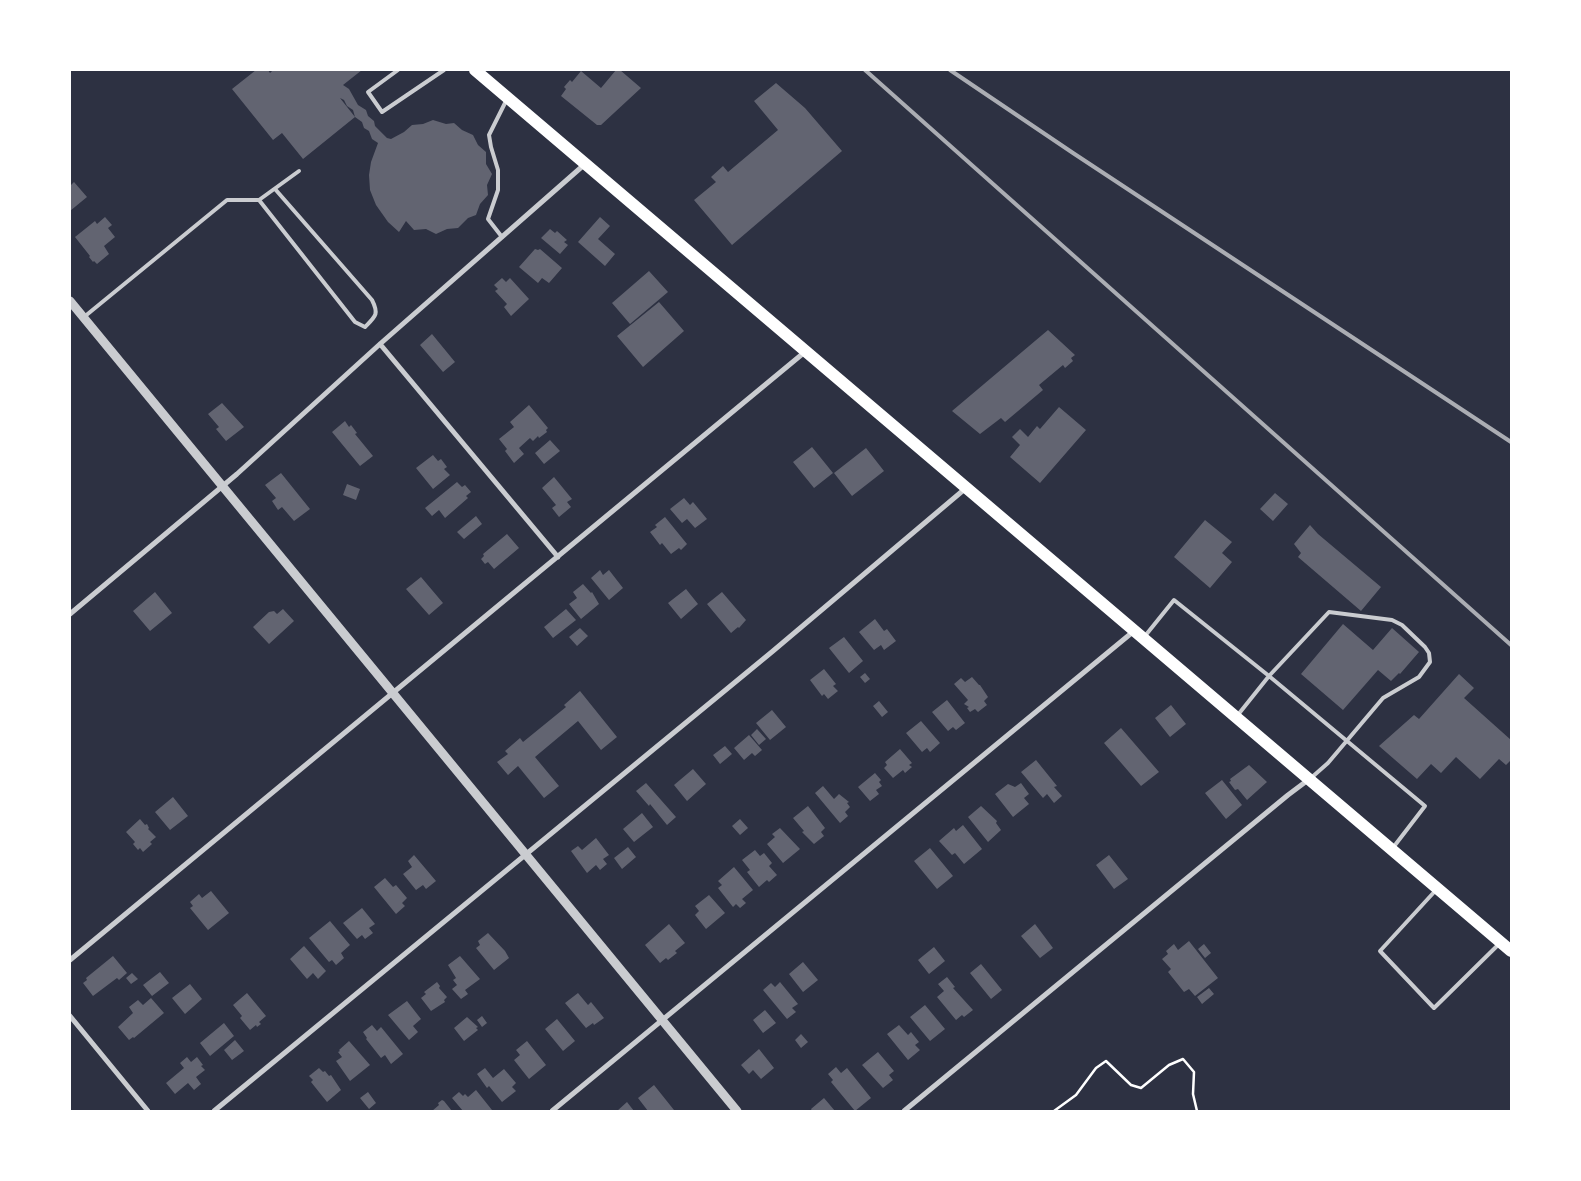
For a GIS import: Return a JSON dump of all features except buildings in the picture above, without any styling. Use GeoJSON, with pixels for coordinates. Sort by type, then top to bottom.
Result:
{"type":"FeatureCollection","features":[{"type":"Feature","properties":{"kind":"main road"},"geometry":{"type":"LineString","coordinates":[[475,70],[1506,947]]}},
{"type":"Feature","properties":{"kind":"street"},"geometry":{"type":"LineString","coordinates":[[70,614],[222,487],[380,344],[586,163]]}},
{"type":"Feature","properties":{"kind":"street"},"geometry":{"type":"LineString","coordinates":[[70,301],[737,1111]]}},
{"type":"Feature","properties":{"kind":"street"},"geometry":{"type":"LineString","coordinates":[[380,344],[558,557]]}},
{"type":"Feature","properties":{"kind":"street"},"geometry":{"type":"LineString","coordinates":[[70,960],[806,351]]}},
{"type":"Feature","properties":{"kind":"street"},"geometry":{"type":"LineString","coordinates":[[214,1111],[967,488]]}},
{"type":"Feature","properties":{"kind":"street"},"geometry":{"type":"LineString","coordinates":[[552,1111],[1139,634]]}},
{"type":"Feature","properties":{"kind":"street"},"geometry":{"type":"LineString","coordinates":[[904,1111],[1288,794],[1309,779]]}},
{"type":"Feature","properties":{"kind":"street"},"geometry":{"type":"LineString","coordinates":[[70,1016],[148,1111]]}},
{"type":"Feature","properties":{"kind":"lane"},"geometry":{"type":"LineString","coordinates":[[398,70],[368,92],[382,112],[444,70]]}},
{"type":"Feature","properties":{"kind":"lane"},"geometry":{"type":"LineString","coordinates":[[502,237],[488,219],[498,190],[498,170],[489,135],[508,98]]}},
{"type":"Feature","properties":{"kind":"lane"},"geometry":{"type":"LineString","coordinates":[[84,317],[227,200],[259,200],[299,171]]}},
{"type":"Feature","properties":{"kind":"lane"},"geometry":{"type":"LineString","coordinates":[[259,200],[355,322],[365,327],[375,317],[377,309],[372,300],[275,189]]}},
{"type":"Feature","properties":{"kind":"lane"},"geometry":{"type":"LineString","coordinates":[[1139,634],[1174,600],[1269,676],[1425,806],[1392,849]]}},
{"type":"Feature","properties":{"kind":"lane"},"geometry":{"type":"LineString","coordinates":[[1236,717],[1269,676],[1329,612],[1392,620],[1402,625],[1426,646],[1430,662],[1428,668],[1419,677],[1382,698],[1328,763],[1309,779]]}},
{"type":"Feature","properties":{"kind":"lane"},"geometry":{"type":"LineString","coordinates":[[1437,888],[1380,951],[1434,1008],[1506,947]]}},
{"type":"Feature","properties":{"kind":"path"},"geometry":{"type":"LineString","coordinates":[[1054,1111],[1076,1095],[1096,1068],[1106,1061],[1131,1085],[1141,1088],[1169,1065],[1183,1059],[1194,1072],[1193,1094],[1198,1111]]}},
{"type":"Feature","properties":{"kind":"railway"},"geometry":{"type":"LineString","coordinates":[[865,70],[1511,645]]}},
{"type":"Feature","properties":{"kind":"railway"},"geometry":{"type":"LineString","coordinates":[[950,70],[1511,442]]}}]}
